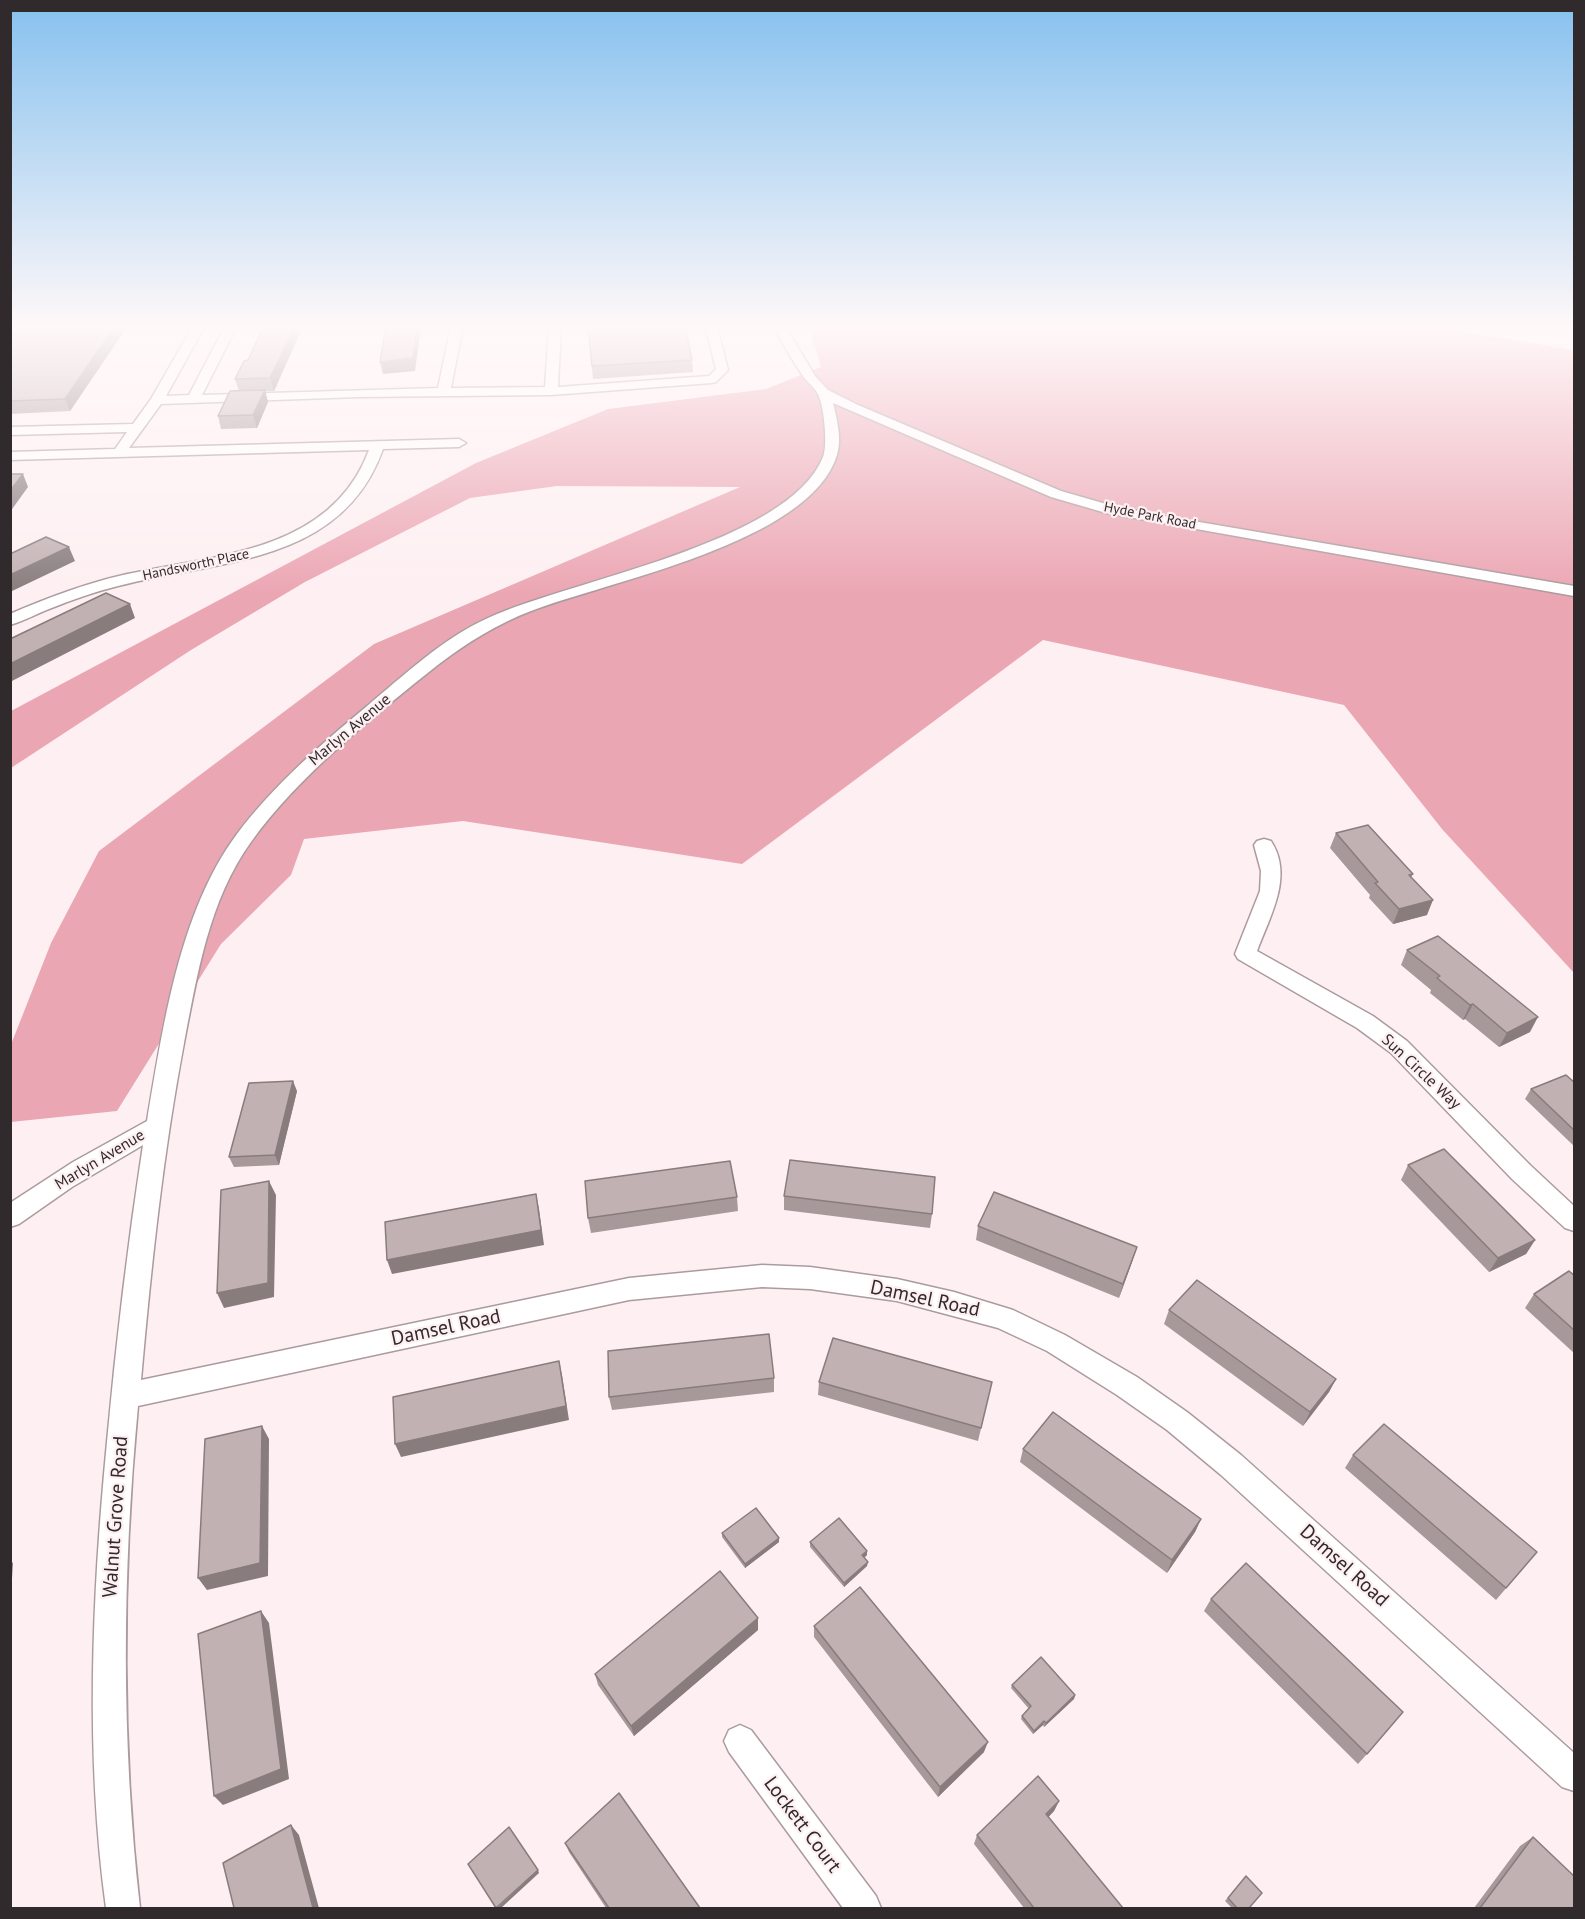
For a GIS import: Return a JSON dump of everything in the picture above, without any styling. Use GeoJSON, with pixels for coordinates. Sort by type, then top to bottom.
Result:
{"type":"FeatureCollection","features":[{"type":"Feature","properties":{"kind":"street"},"geometry":{"type":"LineString","coordinates":[[120,452],[146,416]]}},
{"type":"Feature","properties":{"kind":"street","name":"Marlyn Avenue"},"geometry":{"type":"LineString","coordinates":[[10,1218],[98,1159],[156,1127],[182,996],[202,921],[223,870],[256,821],[303,770],[444,653],[494,621],[546,600],[718,543],[761,523],[792,505],[815,483],[825,469],[831,454],[828,416]]}},
{"type":"Feature","properties":{"kind":"street","name":"Hyde Park Road"},"geometry":{"type":"LineString","coordinates":[[870,416],[1022,481],[1102,507],[1575,591]]}},
{"type":"Feature","properties":{"kind":"street"},"geometry":{"type":"LineString","coordinates":[[10,431],[138,428]]}},
{"type":"Feature","properties":{"kind":"street"},"geometry":{"type":"LineString","coordinates":[[10,456],[459,443]]}},
{"type":"Feature","properties":{"kind":"street","name":"Handsworth Place"},"geometry":{"type":"LineString","coordinates":[[10,620],[87,590],[137,577],[227,560],[289,540],[341,507],[366,475],[378,445]]}},
{"type":"Feature","properties":{"kind":"street","name":"Sun Circle Way"},"geometry":{"type":"LineString","coordinates":[[1264,845],[1271,871],[1270,891],[1245,954],[1365,1022],[1399,1047],[1521,1172],[1575,1221]]}},
{"type":"Feature","properties":{"kind":"street","name":"Walnut Grove Road"},"geometry":{"type":"LineString","coordinates":[[123,1908],[111,1761],[108,1667],[111,1550],[124,1396],[156,1127]]}},
{"type":"Feature","properties":{"kind":"street","name":"Damsel Road"},"geometry":{"type":"LineString","coordinates":[[124,1396],[630,1289],[762,1276],[810,1278],[897,1290],[954,1303],[1004,1318],[1056,1343],[1127,1386],[1177,1421],[1231,1465],[1575,1775]]}},
{"type":"Feature","properties":{"kind":"street","name":"Lockett Court"},"geometry":{"type":"LineString","coordinates":[[740,1741],[864,1908]]}},
{"type":"Feature","properties":{"kind":"shaded area"},"geometry":{"type":"Polygon","coordinates":[[[592,416],[1574,416],[1574,973],[1442,829],[1344,705],[1043,640],[742,864],[463,821],[304,839],[291,875],[221,944],[117,1111],[11,1122],[10,1047],[51,943],[99,851],[374,644],[740,487],[557,486],[470,498],[305,582],[191,650],[11,768],[11,711],[476,463],[592,416]]]}},
{"type":"Feature","properties":{"kind":"building"},"geometry":{"type":"Polygon","coordinates":[[[10,474],[23,474],[10,491],[10,474]]]}},
{"type":"Feature","properties":{"kind":"building"},"geometry":{"type":"Polygon","coordinates":[[[46,537],[69,547],[10,575],[10,554],[46,537]]]}},
{"type":"Feature","properties":{"kind":"building"},"geometry":{"type":"Polygon","coordinates":[[[106,593],[130,604],[10,664],[10,639],[106,593]]]}},
{"type":"Feature","properties":{"kind":"building"},"geometry":{"type":"Polygon","coordinates":[[[1368,825],[1413,874],[1409,875],[1433,900],[1399,909],[1375,883],[1378,882],[1336,833],[1368,825]]]}},
{"type":"Feature","properties":{"kind":"building"},"geometry":{"type":"Polygon","coordinates":[[[1438,936],[1538,1017],[1507,1033],[1437,978],[1440,976],[1407,950],[1438,936]]]}},
{"type":"Feature","properties":{"kind":"building"},"geometry":{"type":"Polygon","coordinates":[[[1566,1075],[1575,1083],[1575,1131],[1531,1089],[1566,1075]]]}},
{"type":"Feature","properties":{"kind":"building"},"geometry":{"type":"Polygon","coordinates":[[[293,1081],[275,1155],[229,1157],[249,1083],[293,1081]]]}},
{"type":"Feature","properties":{"kind":"building"},"geometry":{"type":"Polygon","coordinates":[[[1444,1149],[1535,1240],[1498,1258],[1408,1165],[1444,1149]]]}},
{"type":"Feature","properties":{"kind":"building"},"geometry":{"type":"Polygon","coordinates":[[[790,1160],[935,1177],[932,1214],[784,1196],[790,1160]]]}},
{"type":"Feature","properties":{"kind":"building"},"geometry":{"type":"Polygon","coordinates":[[[730,1161],[737,1197],[588,1218],[585,1181],[730,1161]]]}},
{"type":"Feature","properties":{"kind":"building"},"geometry":{"type":"Polygon","coordinates":[[[269,1181],[268,1283],[217,1293],[221,1190],[269,1181]]]}},
{"type":"Feature","properties":{"kind":"building"},"geometry":{"type":"Polygon","coordinates":[[[994,1192],[1137,1247],[1123,1284],[978,1226],[994,1192]]]}},
{"type":"Feature","properties":{"kind":"building"},"geometry":{"type":"Polygon","coordinates":[[[536,1194],[541,1230],[387,1260],[385,1222],[536,1194]]]}},
{"type":"Feature","properties":{"kind":"building"},"geometry":{"type":"Polygon","coordinates":[[[1569,1271],[1575,1276],[1575,1331],[1534,1294],[1569,1271]]]}},
{"type":"Feature","properties":{"kind":"building"},"geometry":{"type":"Polygon","coordinates":[[[1197,1280],[1336,1379],[1310,1412],[1169,1310],[1197,1280]]]}},
{"type":"Feature","properties":{"kind":"building"},"geometry":{"type":"Polygon","coordinates":[[[769,1334],[774,1378],[609,1397],[608,1351],[769,1334]]]}},
{"type":"Feature","properties":{"kind":"building"},"geometry":{"type":"Polygon","coordinates":[[[833,1338],[992,1382],[981,1428],[819,1382],[833,1338]]]}},
{"type":"Feature","properties":{"kind":"building"},"geometry":{"type":"Polygon","coordinates":[[[559,1361],[566,1406],[395,1444],[393,1397],[559,1361]]]}},
{"type":"Feature","properties":{"kind":"building"},"geometry":{"type":"Polygon","coordinates":[[[1053,1412],[1201,1519],[1172,1560],[1023,1449],[1053,1412]]]}},
{"type":"Feature","properties":{"kind":"building"},"geometry":{"type":"Polygon","coordinates":[[[1384,1424],[1537,1552],[1506,1588],[1353,1455],[1384,1424]]]}},
{"type":"Feature","properties":{"kind":"building"},"geometry":{"type":"Polygon","coordinates":[[[262,1426],[260,1563],[198,1578],[205,1439],[262,1426]]]}},
{"type":"Feature","properties":{"kind":"building"},"geometry":{"type":"Polygon","coordinates":[[[756,1508],[779,1538],[745,1564],[722,1533],[756,1508]]]}},
{"type":"Feature","properties":{"kind":"building"},"geometry":{"type":"Polygon","coordinates":[[[839,1518],[867,1551],[862,1555],[868,1562],[844,1583],[810,1542],[839,1518]]]}},
{"type":"Feature","properties":{"kind":"building"},"geometry":{"type":"Polygon","coordinates":[[[1246,1563],[1403,1712],[1367,1754],[1211,1599],[1246,1563]]]}},
{"type":"Feature","properties":{"kind":"building"},"geometry":{"type":"Polygon","coordinates":[[[720,1571],[758,1618],[631,1726],[595,1674],[720,1571]]]}},
{"type":"Feature","properties":{"kind":"building"},"geometry":{"type":"Polygon","coordinates":[[[860,1587],[988,1742],[940,1787],[814,1626],[860,1587]]]}},
{"type":"Feature","properties":{"kind":"building"},"geometry":{"type":"Polygon","coordinates":[[[261,1611],[281,1769],[214,1796],[198,1634],[261,1611]]]}},
{"type":"Feature","properties":{"kind":"building"},"geometry":{"type":"Polygon","coordinates":[[[1041,1657],[1075,1695],[1046,1723],[1044,1721],[1034,1731],[1022,1716],[1031,1706],[1012,1685],[1041,1657]]]}},
{"type":"Feature","properties":{"kind":"building"},"geometry":{"type":"Polygon","coordinates":[[[1038,1776],[1059,1801],[1046,1814],[1123,1908],[1034,1908],[977,1835],[1038,1776]]]}},
{"type":"Feature","properties":{"kind":"building"},"geometry":{"type":"Polygon","coordinates":[[[619,1793],[700,1908],[609,1908],[565,1843],[619,1793]]]}},
{"type":"Feature","properties":{"kind":"building"},"geometry":{"type":"Polygon","coordinates":[[[291,1825],[313,1908],[234,1908],[223,1863],[291,1825]]]}},
{"type":"Feature","properties":{"kind":"building"},"geometry":{"type":"Polygon","coordinates":[[[509,1827],[538,1870],[496,1908],[468,1864],[509,1827]]]}},
{"type":"Feature","properties":{"kind":"building"},"geometry":{"type":"Polygon","coordinates":[[[1533,1837],[1575,1877],[1575,1908],[1480,1908],[1533,1837]]]}},
{"type":"Feature","properties":{"kind":"building"},"geometry":{"type":"Polygon","coordinates":[[[1246,1876],[1262,1893],[1249,1908],[1237,1908],[1228,1898],[1246,1876]]]}}]}
